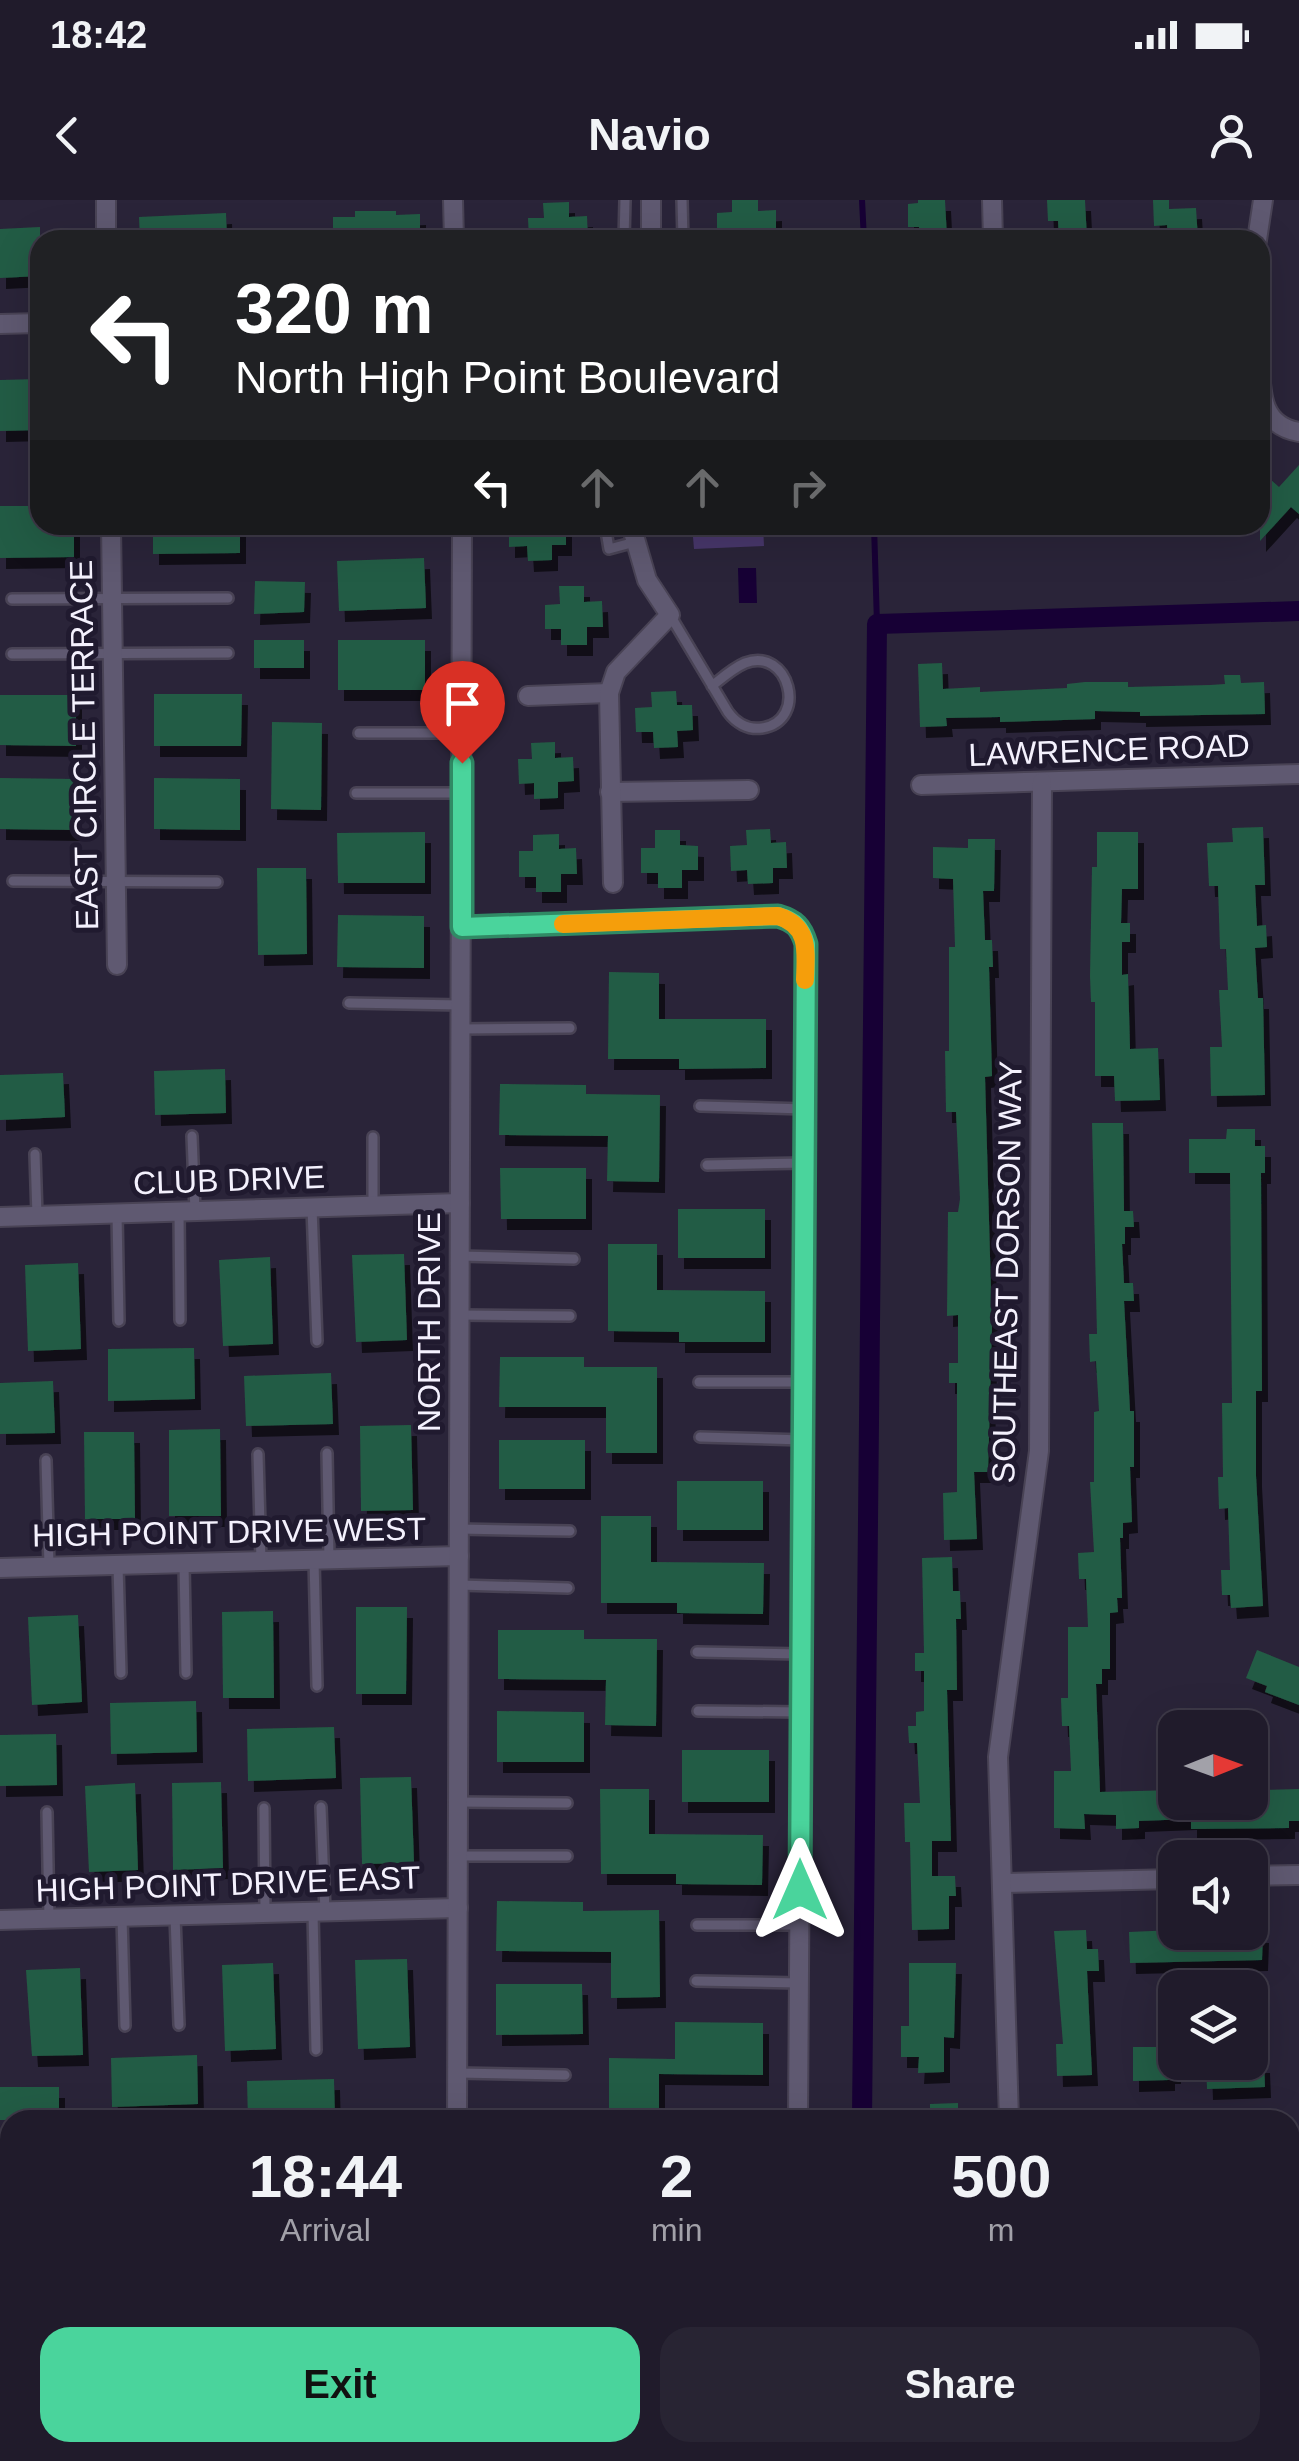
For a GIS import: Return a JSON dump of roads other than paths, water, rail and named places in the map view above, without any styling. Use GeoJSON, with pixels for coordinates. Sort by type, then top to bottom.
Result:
{"type":"FeatureCollection","features":[{"type":"Feature","properties":{"kind":"street"},"geometry":{"type":"LineString","coordinates":[[106,200],[106,230]]}},
{"type":"Feature","properties":{"kind":"street"},"geometry":{"type":"LineString","coordinates":[[453,200],[454,230]]}},
{"type":"Feature","properties":{"kind":"street"},"geometry":{"type":"LineString","coordinates":[[651,200],[651,230]]}},
{"type":"Feature","properties":{"kind":"street"},"geometry":{"type":"LineString","coordinates":[[992,200],[993,230]]}},
{"type":"Feature","properties":{"kind":"street"},"geometry":{"type":"LineString","coordinates":[[1258,230],[1263,200]]}},
{"type":"Feature","properties":{"kind":"street"},"geometry":{"type":"LineString","coordinates":[[0,324],[30,323]]}},
{"type":"Feature","properties":{"kind":"street"},"geometry":{"type":"LineString","coordinates":[[1270,413],[1278,424],[1299,432]]}},
{"type":"Feature","properties":{"kind":"street","name":"EAST CIRCLE TERRACE"},"geometry":{"type":"LineString","coordinates":[[111,535],[117,965]]}},
{"type":"Feature","properties":{"kind":"street","name":"NORTH DRIVE"},"geometry":{"type":"LineString","coordinates":[[456,2110],[462,535]]}},
{"type":"Feature","properties":{"kind":"street"},"geometry":{"type":"LineString","coordinates":[[613,883],[609,693],[616,672],[670,615],[647,580],[633,535]]}},
{"type":"Feature","properties":{"kind":"street"},"geometry":{"type":"LineString","coordinates":[[528,696],[609,693]]}},
{"type":"Feature","properties":{"kind":"street","name":"LAWRENCE ROAD"},"geometry":{"type":"LineString","coordinates":[[921,785],[1299,774]]}},
{"type":"Feature","properties":{"kind":"street","name":"SOUTHEAST DORSON WAY"},"geometry":{"type":"LineString","coordinates":[[1009,2110],[1000,1742],[1039,1451],[1042,782]]}},
{"type":"Feature","properties":{"kind":"street"},"geometry":{"type":"LineString","coordinates":[[610,792],[749,790]]}},
{"type":"Feature","properties":{"kind":"street"},"geometry":{"type":"LineString","coordinates":[[462,927],[778,916],[792,920],[802,930],[806,944],[798,2110]]}},
{"type":"Feature","properties":{"kind":"street","name":"CLUB DRIVE"},"geometry":{"type":"LineString","coordinates":[[0,1217],[460,1203]]}},
{"type":"Feature","properties":{"kind":"street","name":"HIGH POINT DRIVE WEST"},"geometry":{"type":"LineString","coordinates":[[0,1568],[459,1556]]}},
{"type":"Feature","properties":{"kind":"street"},"geometry":{"type":"LineString","coordinates":[[1268,1876],[1299,1875]]}},
{"type":"Feature","properties":{"kind":"street"},"geometry":{"type":"LineString","coordinates":[[1002,1884],[1158,1879]]}},
{"type":"Feature","properties":{"kind":"street","name":"HIGH POINT DRIVE EAST"},"geometry":{"type":"LineString","coordinates":[[0,1920],[458,1908]]}},
{"type":"Feature","properties":{"kind":"lane"},"geometry":{"type":"LineString","coordinates":[[624,230],[625,200]]}},
{"type":"Feature","properties":{"kind":"lane"},"geometry":{"type":"LineString","coordinates":[[682,200],[683,230]]}},
{"type":"Feature","properties":{"kind":"lane"},"geometry":{"type":"LineString","coordinates":[[607,535],[609,550],[632,535]]}},
{"type":"Feature","properties":{"kind":"lane"},"geometry":{"type":"LineString","coordinates":[[12,599],[228,598]]}},
{"type":"Feature","properties":{"kind":"lane"},"geometry":{"type":"LineString","coordinates":[[670,615],[712,686],[734,720],[751,728],[770,726],[789,705],[786,677],[762,661],[743,664],[712,686]]}},
{"type":"Feature","properties":{"kind":"lane"},"geometry":{"type":"LineString","coordinates":[[12,654],[228,652]]}},
{"type":"Feature","properties":{"kind":"lane"},"geometry":{"type":"LineString","coordinates":[[359,733],[463,733]]}},
{"type":"Feature","properties":{"kind":"lane"},"geometry":{"type":"LineString","coordinates":[[356,793],[462,793]]}},
{"type":"Feature","properties":{"kind":"lane"},"geometry":{"type":"LineString","coordinates":[[13,881],[217,882]]}},
{"type":"Feature","properties":{"kind":"lane"},"geometry":{"type":"LineString","coordinates":[[348,1003],[461,1005]]}},
{"type":"Feature","properties":{"kind":"lane"},"geometry":{"type":"LineString","coordinates":[[461,1029],[570,1028]]}},
{"type":"Feature","properties":{"kind":"lane"},"geometry":{"type":"LineString","coordinates":[[700,1106],[805,1109]]}},
{"type":"Feature","properties":{"kind":"lane"},"geometry":{"type":"LineString","coordinates":[[180,1320],[192,1136]]}},
{"type":"Feature","properties":{"kind":"lane"},"geometry":{"type":"LineString","coordinates":[[373,1137],[373,1206]]}},
{"type":"Feature","properties":{"kind":"lane"},"geometry":{"type":"LineString","coordinates":[[35,1154],[36,1216]]}},
{"type":"Feature","properties":{"kind":"lane"},"geometry":{"type":"LineString","coordinates":[[707,1165],[804,1163]]}},
{"type":"Feature","properties":{"kind":"lane"},"geometry":{"type":"LineString","coordinates":[[312,1208],[317,1341]]}},
{"type":"Feature","properties":{"kind":"lane"},"geometry":{"type":"LineString","coordinates":[[117,1214],[119,1321]]}},
{"type":"Feature","properties":{"kind":"lane"},"geometry":{"type":"LineString","coordinates":[[460,1256],[574,1259]]}},
{"type":"Feature","properties":{"kind":"lane"},"geometry":{"type":"LineString","coordinates":[[459,1316],[570,1316]]}},
{"type":"Feature","properties":{"kind":"lane"},"geometry":{"type":"LineString","coordinates":[[699,1382],[803,1382]]}},
{"type":"Feature","properties":{"kind":"lane"},"geometry":{"type":"LineString","coordinates":[[700,1437],[802,1440]]}},
{"type":"Feature","properties":{"kind":"lane"},"geometry":{"type":"LineString","coordinates":[[317,1686],[327,1453]]}},
{"type":"Feature","properties":{"kind":"lane"},"geometry":{"type":"LineString","coordinates":[[258,1454],[261,1561]]}},
{"type":"Feature","properties":{"kind":"lane"},"geometry":{"type":"LineString","coordinates":[[46,1460],[49,1566]]}},
{"type":"Feature","properties":{"kind":"lane"},"geometry":{"type":"LineString","coordinates":[[459,1529],[570,1531]]}},
{"type":"Feature","properties":{"kind":"lane"},"geometry":{"type":"LineString","coordinates":[[184,1563],[186,1673]]}},
{"type":"Feature","properties":{"kind":"lane"},"geometry":{"type":"LineString","coordinates":[[118,1565],[121,1673]]}},
{"type":"Feature","properties":{"kind":"lane"},"geometry":{"type":"LineString","coordinates":[[459,1585],[568,1588]]}},
{"type":"Feature","properties":{"kind":"lane"},"geometry":{"type":"LineString","coordinates":[[697,1652],[801,1654]]}},
{"type":"Feature","properties":{"kind":"lane"},"geometry":{"type":"LineString","coordinates":[[698,1711],[801,1712]]}},
{"type":"Feature","properties":{"kind":"lane"},"geometry":{"type":"LineString","coordinates":[[458,1802],[567,1802]]}},
{"type":"Feature","properties":{"kind":"lane"},"geometry":{"type":"LineString","coordinates":[[316,2050],[321,1807]]}},
{"type":"Feature","properties":{"kind":"lane"},"geometry":{"type":"LineString","coordinates":[[264,1808],[265,1913]]}},
{"type":"Feature","properties":{"kind":"lane"},"geometry":{"type":"LineString","coordinates":[[47,1812],[49,1919]]}},
{"type":"Feature","properties":{"kind":"lane"},"geometry":{"type":"LineString","coordinates":[[458,1856],[567,1856]]}},
{"type":"Feature","properties":{"kind":"lane"},"geometry":{"type":"LineString","coordinates":[[175,1916],[179,2025]]}},
{"type":"Feature","properties":{"kind":"lane"},"geometry":{"type":"LineString","coordinates":[[122,1917],[125,2026]]}},
{"type":"Feature","properties":{"kind":"lane"},"geometry":{"type":"LineString","coordinates":[[697,1924],[800,1925]]}},
{"type":"Feature","properties":{"kind":"lane"},"geometry":{"type":"LineString","coordinates":[[696,1981],[799,1984]]}},
{"type":"Feature","properties":{"kind":"lane"},"geometry":{"type":"LineString","coordinates":[[457,2072],[565,2075]]}},
{"type":"Feature","properties":{"kind":"waterway"},"geometry":{"type":"LineString","coordinates":[[862,200],[864,230]]}},
{"type":"Feature","properties":{"kind":"waterway"},"geometry":{"type":"LineString","coordinates":[[874,535],[877,624]]}},
{"type":"Feature","properties":{"kind":"waterway"},"geometry":{"type":"LineString","coordinates":[[862,2110],[877,624],[1299,611]]}}]}
